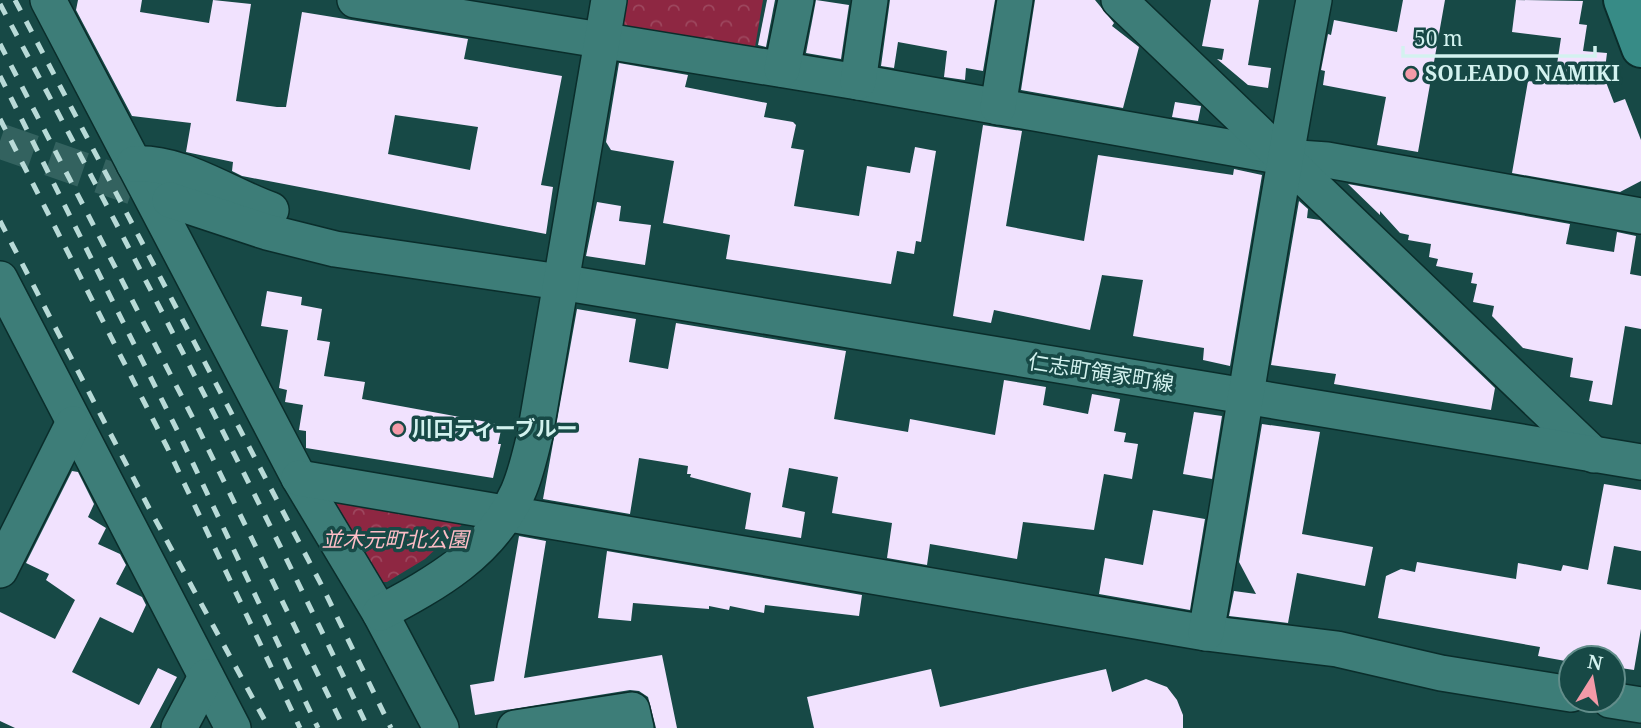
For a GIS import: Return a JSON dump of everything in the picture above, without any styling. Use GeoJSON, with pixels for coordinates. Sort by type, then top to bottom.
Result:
{"type":"FeatureCollection","features":[{"type":"Feature","properties":{"kind":"main road"},"geometry":{"type":"LineString","coordinates":[[1623,0],[1641,48]]}},
{"type":"Feature","properties":{"kind":"street"},"geometry":{"type":"LineString","coordinates":[[48,0],[299,478],[380,613],[442,728]]}},
{"type":"Feature","properties":{"kind":"street"},"geometry":{"type":"LineString","coordinates":[[355,0],[782,69],[1284,157],[1327,160],[1641,216]]}},
{"type":"Feature","properties":{"kind":"street"},"geometry":{"type":"LineString","coordinates":[[380,613],[442,580],[489,537],[519,490],[535,435],[609,0]]}},
{"type":"Feature","properties":{"kind":"street"},"geometry":{"type":"LineString","coordinates":[[782,69],[796,0]]}},
{"type":"Feature","properties":{"kind":"street"},"geometry":{"type":"LineString","coordinates":[[858,82],[870,0]]}},
{"type":"Feature","properties":{"kind":"street"},"geometry":{"type":"LineString","coordinates":[[998,107],[1015,0]]}},
{"type":"Feature","properties":{"kind":"street"},"geometry":{"type":"LineString","coordinates":[[1119,0],[1594,455]]}},
{"type":"Feature","properties":{"kind":"street"},"geometry":{"type":"LineString","coordinates":[[1206,633],[1248,397],[1284,157],[1314,0]]}},
{"type":"Feature","properties":{"kind":"street"},"geometry":{"type":"LineString","coordinates":[[134,164],[151,163],[292,217],[452,250],[510,276]]}},
{"type":"Feature","properties":{"kind":"street","name":"仁志町領家町線"},"geometry":{"type":"LineString","coordinates":[[170,200],[267,232],[335,249],[560,282],[1641,462]]}},
{"type":"Feature","properties":{"kind":"street"},"geometry":{"type":"LineString","coordinates":[[0,279],[73,425],[233,728]]}},
{"type":"Feature","properties":{"kind":"street"},"geometry":{"type":"LineString","coordinates":[[0,570],[73,425]]}},
{"type":"Feature","properties":{"kind":"street"},"geometry":{"type":"LineString","coordinates":[[299,478],[1206,633],[1337,649],[1441,673],[1557,692]]}},
{"type":"Feature","properties":{"kind":"street"},"geometry":{"type":"LineString","coordinates":[[178,728],[206,677]]}},
{"type":"Feature","properties":{"kind":"street"},"geometry":{"type":"LineString","coordinates":[[515,728],[632,710],[636,728]]}},
{"type":"Feature","properties":{"kind":"green space"},"geometry":{"type":"Polygon","coordinates":[[[625,0],[763,0],[754,53],[619,30],[625,0]]]}},
{"type":"Feature","properties":{"kind":"green space","name":"並木元町北公園"},"geometry":{"type":"Polygon","coordinates":[[[332,496],[468,519],[425,559],[387,582],[379,582],[332,496]]]}},
{"type":"Feature","properties":{"kind":"building"},"geometry":{"type":"Polygon","coordinates":[[[78,0],[142,0],[140,12],[209,23],[213,0],[251,4],[236,101],[277,107],[286,107],[302,12],[468,39],[464,59],[562,76],[541,185],[553,187],[546,234],[242,176],[232,171],[233,162],[186,152],[191,123],[132,116],[76,10],[78,0]],[[395,115],[388,154],[470,170],[478,127],[395,115]]]}},
{"type":"Feature","properties":{"kind":"building"},"geometry":{"type":"Polygon","coordinates":[[[767,0],[775,0],[766,47],[758,45],[767,0]]]}},
{"type":"Feature","properties":{"kind":"building"},"geometry":{"type":"Polygon","coordinates":[[[816,0],[849,5],[841,59],[806,53],[816,0]]]}},
{"type":"Feature","properties":{"kind":"building"},"geometry":{"type":"Polygon","coordinates":[[[890,0],[995,0],[983,71],[966,68],[965,80],[944,77],[947,51],[898,42],[894,68],[881,66],[890,0]]]}},
{"type":"Feature","properties":{"kind":"building"},"geometry":{"type":"Polygon","coordinates":[[[1035,0],[1095,0],[1114,23],[1112,26],[1139,47],[1123,108],[1021,90],[1035,0]]]}},
{"type":"Feature","properties":{"kind":"building"},"geometry":{"type":"Polygon","coordinates":[[[1211,0],[1259,0],[1248,65],[1271,68],[1268,88],[1248,85],[1217,59],[1222,60],[1224,49],[1202,46],[1211,0]]]}},
{"type":"Feature","properties":{"kind":"building"},"geometry":{"type":"Polygon","coordinates":[[[1403,0],[1445,0],[1418,152],[1377,145],[1386,97],[1323,85],[1325,71],[1321,70],[1328,34],[1331,35],[1334,20],[1397,32],[1403,0]]]}},
{"type":"Feature","properties":{"kind":"building"},"geometry":{"type":"Polygon","coordinates":[[[1516,0],[1583,1],[1579,24],[1587,25],[1583,51],[1607,53],[1604,77],[1614,103],[1625,99],[1641,140],[1641,181],[1620,192],[1512,173],[1528,81],[1554,84],[1561,38],[1512,32],[1516,0]]]}},
{"type":"Feature","properties":{"kind":"building"},"geometry":{"type":"Polygon","coordinates":[[[619,63],[688,75],[685,87],[767,103],[764,117],[793,122],[796,125],[791,148],[804,150],[794,206],[859,216],[867,166],[910,173],[915,147],[936,151],[921,242],[916,241],[914,254],[897,251],[891,284],[726,259],[730,235],[663,223],[674,161],[611,150],[606,142],[619,63]]]}},
{"type":"Feature","properties":{"kind":"building"},"geometry":{"type":"Polygon","coordinates":[[[1175,102],[1201,106],[1198,121],[1172,117],[1175,102]]]}},
{"type":"Feature","properties":{"kind":"building"},"geometry":{"type":"Polygon","coordinates":[[[983,125],[1022,131],[1006,226],[1084,241],[1098,155],[1233,175],[1234,169],[1262,175],[1230,366],[1203,360],[1204,348],[1133,336],[1143,280],[1102,275],[1090,330],[994,310],[991,323],[953,316],[983,125]]]}},
{"type":"Feature","properties":{"kind":"building"},"geometry":{"type":"Polygon","coordinates":[[[1348,184],[1570,224],[1566,244],[1614,252],[1617,232],[1636,236],[1630,274],[1641,276],[1641,329],[1625,326],[1612,405],[1589,401],[1593,381],[1570,377],[1573,358],[1523,348],[1492,316],[1494,306],[1473,302],[1477,284],[1471,283],[1473,273],[1436,266],[1438,259],[1429,257],[1431,244],[1408,240],[1409,235],[1400,233],[1380,211],[1380,215],[1348,184]]]}},
{"type":"Feature","properties":{"kind":"building"},"geometry":{"type":"Polygon","coordinates":[[[1299,201],[1308,209],[1307,218],[1320,220],[1495,388],[1491,410],[1334,384],[1336,374],[1271,365],[1299,201]]]}},
{"type":"Feature","properties":{"kind":"building"},"geometry":{"type":"Polygon","coordinates":[[[597,202],[621,206],[619,221],[651,225],[645,265],[586,256],[597,202]]]}},
{"type":"Feature","properties":{"kind":"building","name":"川口ティーブルー"},"geometry":{"type":"Polygon","coordinates":[[[267,291],[302,297],[301,305],[322,309],[317,340],[330,342],[324,376],[365,382],[362,399],[498,424],[496,429],[501,430],[498,444],[501,444],[493,478],[306,448],[306,431],[299,430],[303,405],[285,402],[287,390],[279,388],[288,330],[261,326],[267,291]]]}},
{"type":"Feature","properties":{"kind":"building"},"geometry":{"type":"Polygon","coordinates":[[[577,309],[636,319],[629,362],[668,369],[676,323],[846,351],[834,419],[908,432],[910,419],[995,435],[1004,380],[1046,387],[1043,405],[1088,414],[1092,394],[1120,399],[1114,431],[1126,433],[1124,442],[1138,444],[1132,479],[1104,474],[1094,530],[1023,522],[1017,559],[930,544],[927,565],[887,558],[892,523],[832,513],[838,477],[789,468],[782,507],[805,512],[801,538],[745,529],[751,493],[690,477],[691,474],[687,474],[688,466],[639,458],[630,514],[543,499],[577,309]]]}},
{"type":"Feature","properties":{"kind":"building"},"geometry":{"type":"Polygon","coordinates":[[[1194,412],[1222,416],[1212,479],[1183,474],[1194,412]]]}},
{"type":"Feature","properties":{"kind":"building"},"geometry":{"type":"Polygon","coordinates":[[[1262,424],[1320,432],[1302,534],[1373,547],[1365,586],[1297,573],[1288,623],[1229,616],[1234,591],[1256,594],[1239,562],[1262,424]]]}},
{"type":"Feature","properties":{"kind":"building"},"geometry":{"type":"Polygon","coordinates":[[[72,471],[78,472],[94,504],[88,517],[106,528],[98,544],[120,554],[126,565],[116,584],[142,597],[146,605],[133,633],[100,617],[72,672],[139,705],[158,668],[177,677],[150,728],[15,728],[0,721],[0,612],[55,639],[75,600],[46,580],[49,574],[26,563],[72,471]]]}},
{"type":"Feature","properties":{"kind":"building"},"geometry":{"type":"Polygon","coordinates":[[[1604,484],[1641,490],[1641,551],[1614,546],[1607,584],[1641,590],[1641,629],[1634,670],[1627,669],[1627,644],[1557,644],[1557,659],[1538,656],[1540,647],[1378,618],[1386,576],[1401,569],[1415,572],[1417,562],[1516,579],[1518,563],[1561,571],[1563,565],[1588,570],[1604,484]]]}},
{"type":"Feature","properties":{"kind":"building"},"geometry":{"type":"Polygon","coordinates":[[[1153,510],[1205,519],[1190,610],[1099,594],[1105,558],[1143,565],[1153,510]]]}},
{"type":"Feature","properties":{"kind":"building"},"geometry":{"type":"Polygon","coordinates":[[[519,536],[546,541],[524,678],[662,655],[677,728],[656,728],[648,697],[639,691],[630,690],[475,715],[470,685],[494,681],[519,536]]]}},
{"type":"Feature","properties":{"kind":"building"},"geometry":{"type":"Polygon","coordinates":[[[607,551],[862,595],[859,616],[765,605],[764,613],[730,606],[729,610],[709,606],[709,609],[633,603],[631,621],[598,618],[607,551]]]}},
{"type":"Feature","properties":{"kind":"building"},"geometry":{"type":"Polygon","coordinates":[[[931,669],[940,707],[1106,669],[1112,692],[1146,679],[1167,687],[1177,700],[1183,715],[1183,728],[814,728],[807,697],[931,669]]]}},
{"type":"Feature","properties":{"kind":"tunnel"},"geometry":{"type":"LineString","coordinates":[[0,141],[170,200]]}},
{"type":"Feature","properties":{"kind":"railway"},"geometry":{"type":"LineString","coordinates":[[15,0],[323,588],[391,728]]}},
{"type":"Feature","properties":{"kind":"railway"},"geometry":{"type":"LineString","coordinates":[[0,4],[188,364],[280,545],[368,728]]}},
{"type":"Feature","properties":{"kind":"railway"},"geometry":{"type":"LineString","coordinates":[[0,44],[197,426],[344,728]]}},
{"type":"Feature","properties":{"kind":"railway"},"geometry":{"type":"LineString","coordinates":[[0,76],[181,438],[318,728]]}},
{"type":"Feature","properties":{"kind":"railway"},"geometry":{"type":"LineString","coordinates":[[0,119],[167,447],[300,728]]}},
{"type":"Feature","properties":{"kind":"railway"},"geometry":{"type":"LineString","coordinates":[[0,221],[149,508],[269,728]]}},
{"type":"Feature","properties":{"kind":"place","name":"SOLEADO NAMIKI"},"geometry":{"type":"Point","coordinates":[1411,74]}},
{"type":"Feature","properties":{"kind":"place","name":"川口ティーブルー"},"geometry":{"type":"Point","coordinates":[398,429]}}]}
